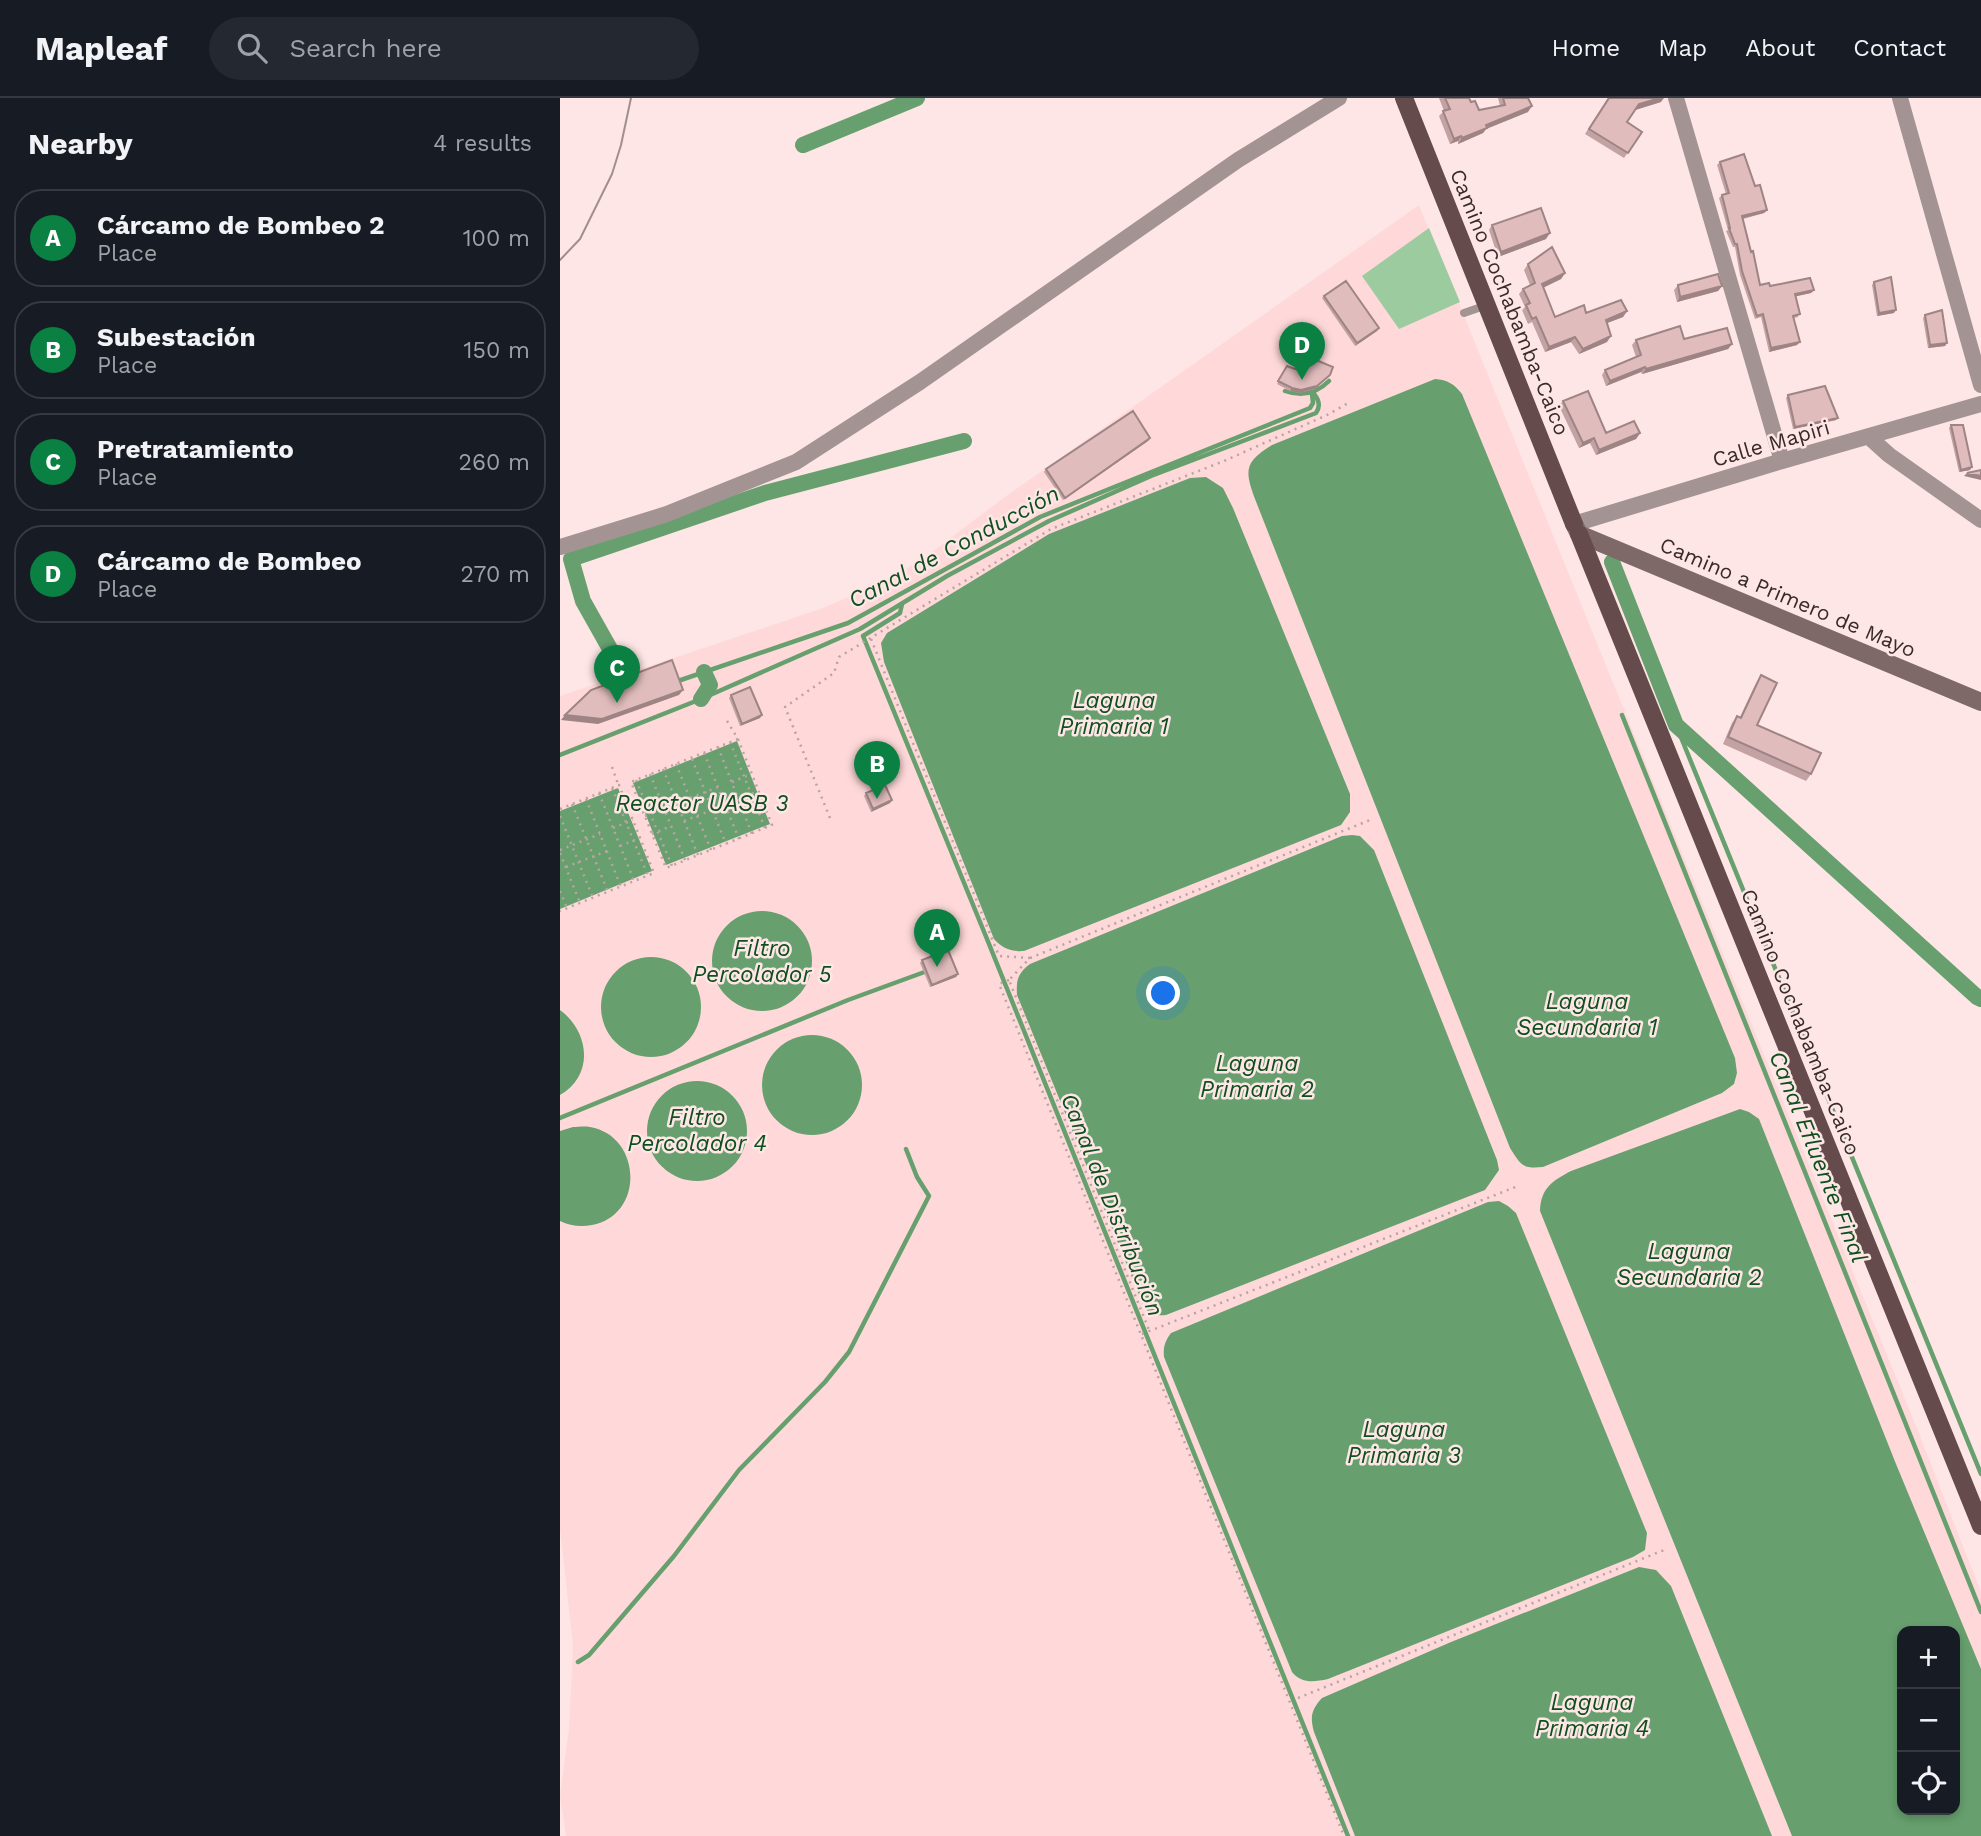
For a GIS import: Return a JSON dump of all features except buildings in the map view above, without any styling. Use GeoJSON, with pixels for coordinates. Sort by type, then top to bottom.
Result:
{"type":"FeatureCollection","features":[{"type":"Feature","properties":{"kind":"main road","name":"Camino Cochabamba-Caico"},"geometry":{"type":"LineString","coordinates":[[1404,98],[1981,1527]]}},
{"type":"Feature","properties":{"kind":"main road","name":"Camino a Primero de Mayo"},"geometry":{"type":"LineString","coordinates":[[1576,529],[1981,702]]}},
{"type":"Feature","properties":{"kind":"street"},"geometry":{"type":"LineString","coordinates":[[560,547],[667,514],[796,462],[920,382],[1238,160],[1339,98]]}},
{"type":"Feature","properties":{"kind":"street"},"geometry":{"type":"LineString","coordinates":[[1676,98],[1782,461]]}},
{"type":"Feature","properties":{"kind":"street"},"geometry":{"type":"LineString","coordinates":[[1900,98],[1981,385]]}},
{"type":"Feature","properties":{"kind":"street","name":"Calle Mapiri"},"geometry":{"type":"LineString","coordinates":[[1576,529],[1782,461],[1981,404]]}},
{"type":"Feature","properties":{"kind":"street"},"geometry":{"type":"LineString","coordinates":[[1869,437],[1889,455],[1981,520]]}},
{"type":"Feature","properties":{"kind":"lane"},"geometry":{"type":"LineString","coordinates":[[1464,313],[1487,305]]}},
{"type":"Feature","properties":{"kind":"path"},"geometry":{"type":"LineString","coordinates":[[830,818],[785,707],[834,673],[839,657],[1051,529],[1224,461],[1350,402]]}},
{"type":"Feature","properties":{"kind":"path"},"geometry":{"type":"LineString","coordinates":[[871,639],[999,956],[1030,958]]}},
{"type":"Feature","properties":{"kind":"path"},"geometry":{"type":"LineString","coordinates":[[727,721],[738,739],[772,825],[666,868],[631,782],[738,739]]}},
{"type":"Feature","properties":{"kind":"path"},"geometry":{"type":"LineString","coordinates":[[730,742],[765,828]]}},
{"type":"Feature","properties":{"kind":"path"},"geometry":{"type":"LineString","coordinates":[[718,747],[752,834]]}},
{"type":"Feature","properties":{"kind":"path"},"geometry":{"type":"LineString","coordinates":[[704,752],[739,839]]}},
{"type":"Feature","properties":{"kind":"path"},"geometry":{"type":"LineString","coordinates":[[691,758],[726,844]]}},
{"type":"Feature","properties":{"kind":"path"},"geometry":{"type":"LineString","coordinates":[[676,764],[711,850]]}},
{"type":"Feature","properties":{"kind":"path"},"geometry":{"type":"LineString","coordinates":[[560,911],[654,873],[612,767]]}},
{"type":"Feature","properties":{"kind":"path"},"geometry":{"type":"LineString","coordinates":[[663,769],[698,855]]}},
{"type":"Feature","properties":{"kind":"path"},"geometry":{"type":"LineString","coordinates":[[650,774],[685,860]]}},
{"type":"Feature","properties":{"kind":"path"},"geometry":{"type":"LineString","coordinates":[[732,782],[751,774]]}},
{"type":"Feature","properties":{"kind":"path"},"geometry":{"type":"LineString","coordinates":[[636,780],[672,866]]}},
{"type":"Feature","properties":{"kind":"path"},"geometry":{"type":"LineString","coordinates":[[560,809],[619,785]]}},
{"type":"Feature","properties":{"kind":"path"},"geometry":{"type":"LineString","coordinates":[[677,803],[718,787]]}},
{"type":"Feature","properties":{"kind":"path"},"geometry":{"type":"LineString","coordinates":[[612,788],[648,876]]}},
{"type":"Feature","properties":{"kind":"path"},"geometry":{"type":"LineString","coordinates":[[739,799],[758,791]]}},
{"type":"Feature","properties":{"kind":"path"},"geometry":{"type":"LineString","coordinates":[[599,793],[634,881]]}},
{"type":"Feature","properties":{"kind":"path"},"geometry":{"type":"LineString","coordinates":[[585,799],[621,887]]}},
{"type":"Feature","properties":{"kind":"path"},"geometry":{"type":"LineString","coordinates":[[572,804],[608,892]]}},
{"type":"Feature","properties":{"kind":"path"},"geometry":{"type":"LineString","coordinates":[[684,821],[725,804]]}},
{"type":"Feature","properties":{"kind":"path"},"geometry":{"type":"LineString","coordinates":[[645,816],[664,809]]}},
{"type":"Feature","properties":{"kind":"path"},"geometry":{"type":"LineString","coordinates":[[560,816],[593,898]]}},
{"type":"Feature","properties":{"kind":"path"},"geometry":{"type":"LineString","coordinates":[[613,828],[633,820]]}},
{"type":"Feature","properties":{"kind":"path"},"geometry":{"type":"LineString","coordinates":[[1344,1836],[999,984],[1009,981],[1030,958],[1370,820]]}},
{"type":"Feature","properties":{"kind":"path"},"geometry":{"type":"LineString","coordinates":[[652,834],[671,826]]}},
{"type":"Feature","properties":{"kind":"path"},"geometry":{"type":"LineString","coordinates":[[580,903],[560,852],[600,834]]}},
{"type":"Feature","properties":{"kind":"path"},"geometry":{"type":"LineString","coordinates":[[621,846],[640,838]]}},
{"type":"Feature","properties":{"kind":"path"},"geometry":{"type":"LineString","coordinates":[[566,867],[607,852]]}},
{"type":"Feature","properties":{"kind":"path"},"geometry":{"type":"LineString","coordinates":[[560,891],[567,908]]}},
{"type":"Feature","properties":{"kind":"path"},"geometry":{"type":"LineString","coordinates":[[1009,981],[1149,1330]]}},
{"type":"Feature","properties":{"kind":"path"},"geometry":{"type":"LineString","coordinates":[[1142,1334],[1518,1186]]}},
{"type":"Feature","properties":{"kind":"path"},"geometry":{"type":"LineString","coordinates":[[1298,1698],[1664,1550]]}},
{"type":"Feature","properties":{"kind":"shaded area"},"geometry":{"type":"Polygon","coordinates":[[[1419,205],[1914,1421],[1981,1592],[1981,1836],[566,1836],[560,1795],[569,1729],[573,1646],[560,1528],[560,696],[820,609],[885,582],[931,553],[1002,499],[1419,205]]]}},
{"type":"Feature","properties":{"kind":"shaded area"},"geometry":{"type":"Polygon","coordinates":[[[1429,228],[1460,302],[1399,329],[1362,276],[1429,228]]]}},
{"type":"Feature","properties":{"kind":"water","name":"Laguna Secundaria 1"},"geometry":{"type":"Polygon","coordinates":[[[1435,379],[1450,383],[1462,394],[1735,1058],[1737,1073],[1734,1084],[1722,1093],[1543,1167],[1523,1165],[1510,1148],[1255,499],[1248,473],[1256,456],[1272,445],[1435,379]]]}},
{"type":"Feature","properties":{"kind":"water","name":"Laguna Primaria 1"},"geometry":{"type":"Polygon","coordinates":[[[1206,477],[1223,488],[1233,508],[1350,794],[1350,812],[1341,825],[1024,951],[1007,949],[994,939],[884,662],[881,643],[887,633],[1049,534],[1190,478],[1206,477]]]}},
{"type":"Feature","properties":{"kind":"water","name":"Reactor UASB 3"},"geometry":{"type":"Polygon","coordinates":[[[737,741],[770,824],[666,865],[633,783],[737,741]]]}},
{"type":"Feature","properties":{"kind":"water"},"geometry":{"type":"Polygon","coordinates":[[[618,788],[652,871],[560,909],[560,811],[618,788]]]}},
{"type":"Feature","properties":{"kind":"water","name":"Laguna Primaria 2"},"geometry":{"type":"Polygon","coordinates":[[[1342,836],[1360,836],[1374,850],[1499,1170],[1485,1190],[1166,1315],[1149,1312],[1144,1307],[1017,995],[1019,977],[1030,964],[1342,836]]]}},
{"type":"Feature","properties":{"kind":"water","name":"Filtro Percolador 5"},"geometry":{"type":"Polygon","coordinates":[[[762,911],[781,915],[797,926],[808,942],[812,961],[808,980],[797,996],[781,1007],[762,1011],[743,1007],[727,996],[716,980],[712,961],[716,942],[727,926],[743,915],[762,911]]]}},
{"type":"Feature","properties":{"kind":"water"},"geometry":{"type":"Polygon","coordinates":[[[651,957],[670,961],[686,972],[697,988],[701,1007],[697,1026],[686,1042],[670,1053],[651,1057],[632,1053],[616,1042],[605,1026],[601,1007],[605,988],[616,972],[632,961],[651,957]]]}},
{"type":"Feature","properties":{"kind":"water"},"geometry":{"type":"Polygon","coordinates":[[[560,1010],[577,1029],[584,1053],[579,1076],[560,1095],[560,1010]]]}},
{"type":"Feature","properties":{"kind":"water"},"geometry":{"type":"Polygon","coordinates":[[[812,1035],[831,1039],[847,1050],[858,1066],[862,1085],[858,1104],[847,1120],[831,1131],[812,1135],[793,1131],[777,1120],[766,1104],[762,1085],[766,1066],[777,1050],[793,1039],[812,1035]]]}},
{"type":"Feature","properties":{"kind":"water","name":"Filtro Percolador 4"},"geometry":{"type":"Polygon","coordinates":[[[697,1081],[716,1085],[732,1096],[743,1112],[747,1131],[743,1150],[732,1166],[716,1177],[697,1181],[678,1177],[662,1166],[651,1150],[647,1131],[651,1112],[662,1096],[678,1085],[697,1081]]]}},
{"type":"Feature","properties":{"kind":"water","name":"Laguna Secundaria 2"},"geometry":{"type":"Polygon","coordinates":[[[1740,1109],[1759,1119],[1981,1669],[1981,1836],[1792,1836],[1540,1211],[1545,1191],[1558,1178],[1740,1109]]]}},
{"type":"Feature","properties":{"kind":"water"},"geometry":{"type":"Polygon","coordinates":[[[573,1127],[590,1127],[607,1133],[620,1145],[627,1159],[630,1176],[628,1192],[621,1207],[609,1218],[592,1225],[576,1226],[560,1221],[560,1131],[573,1127]]]}},
{"type":"Feature","properties":{"kind":"water","name":"Laguna Primaria 3"},"geometry":{"type":"Polygon","coordinates":[[[1499,1201],[1516,1213],[1647,1533],[1645,1550],[1328,1679],[1300,1679],[1292,1672],[1164,1357],[1166,1341],[1171,1333],[1488,1202],[1499,1201]]]}},
{"type":"Feature","properties":{"kind":"water","name":"Laguna Primaria 4"},"geometry":{"type":"Polygon","coordinates":[[[1639,1567],[1656,1570],[1671,1586],[1772,1836],[1355,1836],[1314,1732],[1312,1714],[1322,1698],[1451,1642],[1639,1567]]]}},
{"type":"Feature","properties":{"kind":"waterway"},"geometry":{"type":"LineString","coordinates":[[803,145],[917,98]]}},
{"type":"Feature","properties":{"kind":"waterway","name":"Canal de Conducción"},"geometry":{"type":"LineString","coordinates":[[1285,391],[1308,393],[1329,381]]}},
{"type":"Feature","properties":{"kind":"waterway","name":"Canal de Conducción"},"geometry":{"type":"LineString","coordinates":[[675,682],[848,623],[1040,517],[1310,408],[1313,403],[1312,394]]}},
{"type":"Feature","properties":{"kind":"waterway"},"geometry":{"type":"LineString","coordinates":[[560,755],[701,699],[860,629],[947,576],[1049,521],[1151,476],[1316,413],[1319,403],[1314,394]]}},
{"type":"Feature","properties":{"kind":"waterway"},"geometry":{"type":"LineString","coordinates":[[619,665],[583,601],[571,559],[765,493],[964,441]]}},
{"type":"Feature","properties":{"kind":"waterway"},"geometry":{"type":"LineString","coordinates":[[1612,562],[1676,725],[1981,999]]}},
{"type":"Feature","properties":{"kind":"waterway","name":"Canal de Distribución"},"geometry":{"type":"LineString","coordinates":[[902,604],[900,613],[863,636],[1348,1836]]}},
{"type":"Feature","properties":{"kind":"waterway"},"geometry":{"type":"LineString","coordinates":[[701,699],[710,685],[704,672]]}},
{"type":"Feature","properties":{"kind":"waterway","name":"Canal Efluente Final"},"geometry":{"type":"LineString","coordinates":[[1622,715],[1981,1612]]}},
{"type":"Feature","properties":{"kind":"waterway"},"geometry":{"type":"LineString","coordinates":[[1676,725],[1981,1474]]}},
{"type":"Feature","properties":{"kind":"waterway"},"geometry":{"type":"LineString","coordinates":[[560,1118],[848,1000],[930,970]]}},
{"type":"Feature","properties":{"kind":"waterway"},"geometry":{"type":"LineString","coordinates":[[578,1662],[589,1655],[674,1556],[739,1470],[825,1382],[849,1352],[929,1196],[917,1177],[906,1149]]}},
{"type":"Feature","properties":{"kind":"tram line"},"geometry":{"type":"LineString","coordinates":[[560,260],[580,239],[612,174],[631,98]]}},
{"type":"Feature","properties":{"kind":"place","name":"Cárcamo de Bombeo"},"geometry":{"type":"Point","coordinates":[1302,380]}},
{"type":"Feature","properties":{"kind":"place","name":"Pretratamiento"},"geometry":{"type":"Point","coordinates":[617,703]}},
{"type":"Feature","properties":{"kind":"place","name":"Subestación"},"geometry":{"type":"Point","coordinates":[877,799]}},
{"type":"Feature","properties":{"kind":"place","name":"Cárcamo de Bombeo 2"},"geometry":{"type":"Point","coordinates":[937,967]}}]}
